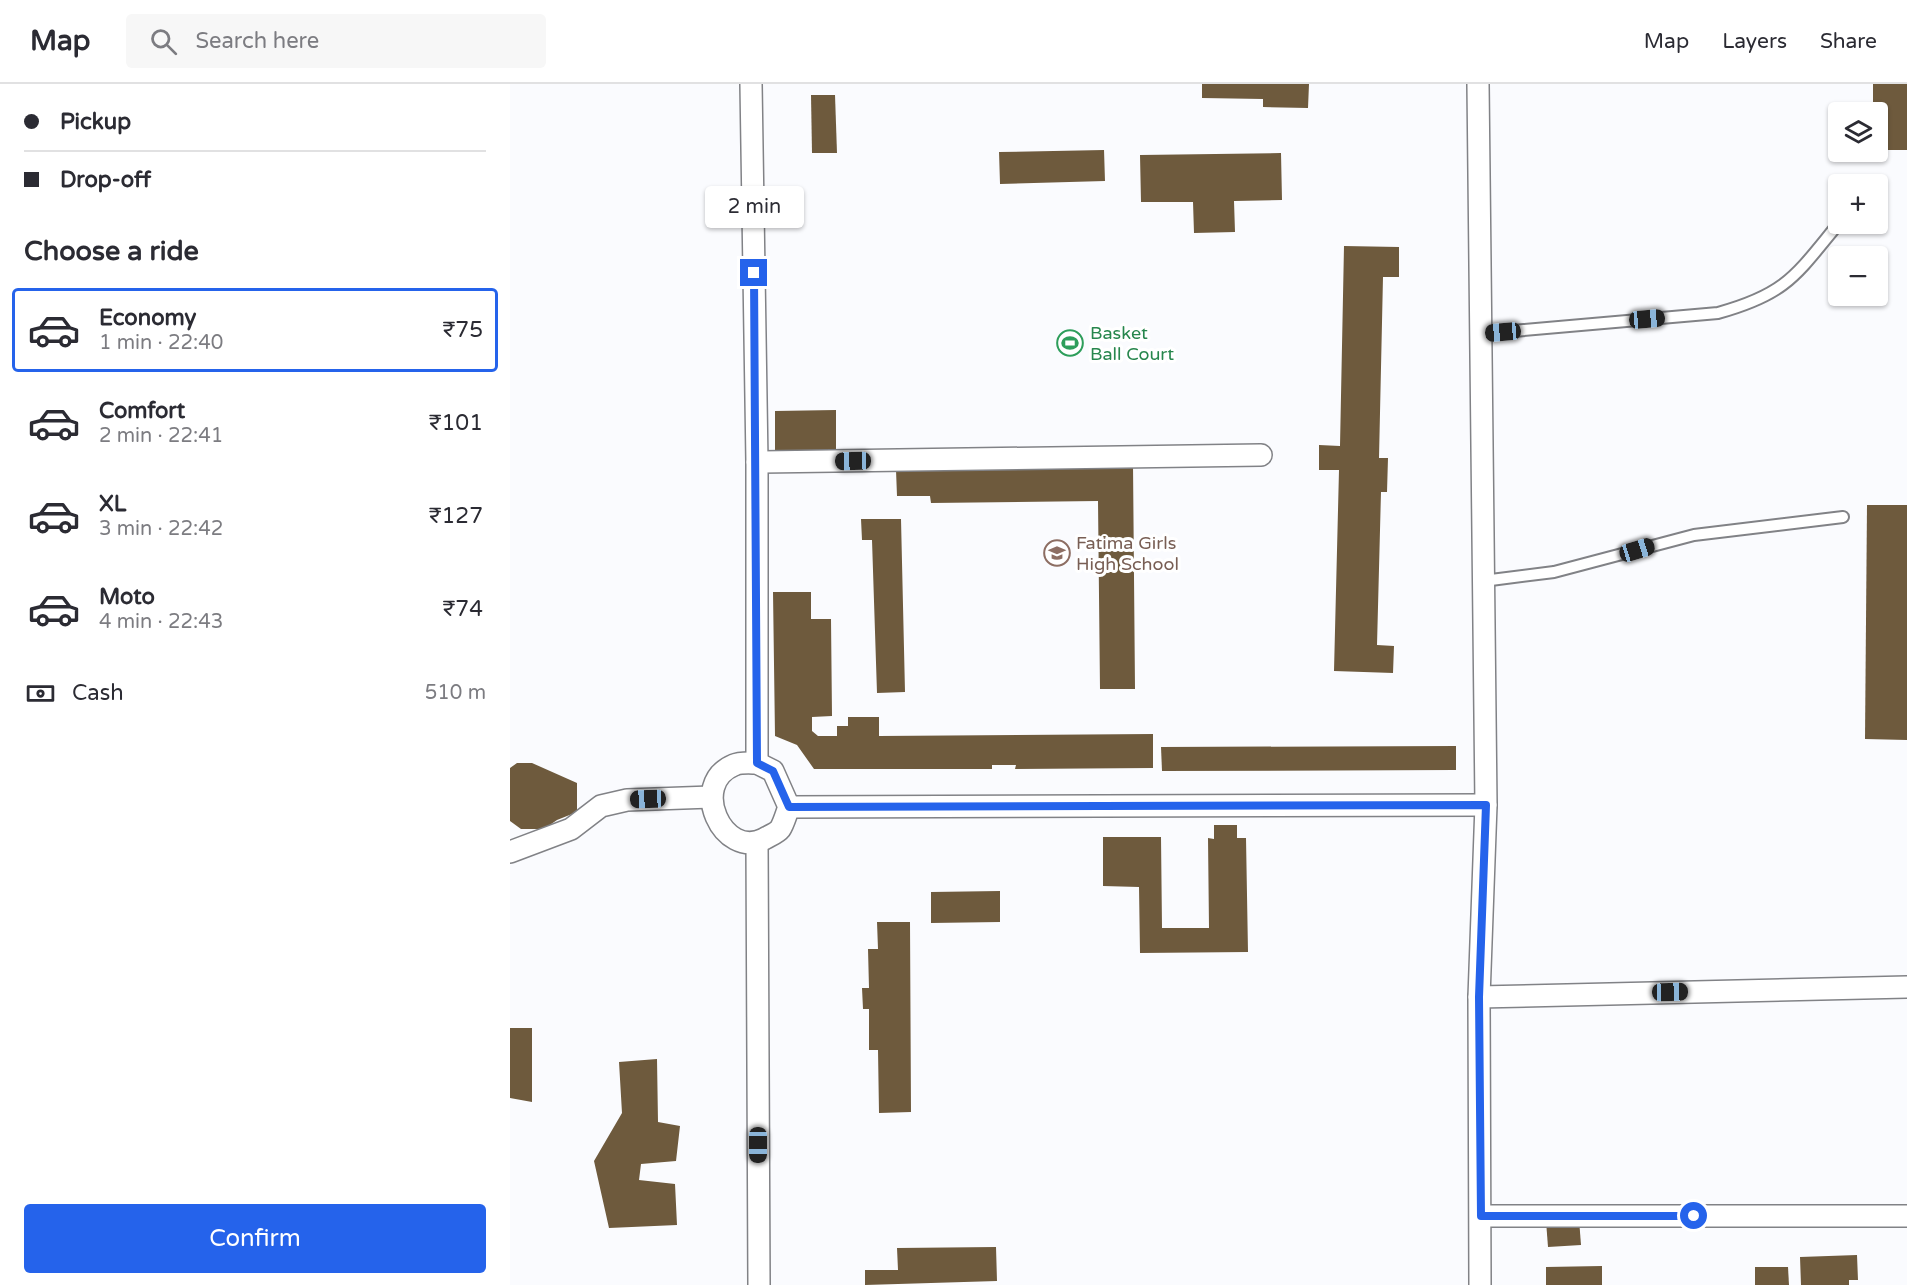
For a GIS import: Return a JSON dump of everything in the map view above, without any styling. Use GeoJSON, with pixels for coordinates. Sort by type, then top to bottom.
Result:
{"type":"FeatureCollection","features":[{"type":"Feature","properties":{"kind":"street"},"geometry":{"type":"LineString","coordinates":[[751,84],[758,462],[757,763]]}},
{"type":"Feature","properties":{"kind":"street"},"geometry":{"type":"LineString","coordinates":[[1478,84],[1486,805],[1479,997],[1480,1285]]}},
{"type":"Feature","properties":{"kind":"street"},"geometry":{"type":"LineString","coordinates":[[758,462],[1261,455]]}},
{"type":"Feature","properties":{"kind":"street"},"geometry":{"type":"LineString","coordinates":[[757,763],[773,771],[789,807],[779,831],[757,842],[738,839],[723,830],[714,814],[711,797],[717,778],[734,765],[757,763]]}},
{"type":"Feature","properties":{"kind":"street"},"geometry":{"type":"LineString","coordinates":[[510,852],[571,829],[601,806],[627,800],[711,797]]}},
{"type":"Feature","properties":{"kind":"street"},"geometry":{"type":"LineString","coordinates":[[789,807],[1486,805]]}},
{"type":"Feature","properties":{"kind":"street"},"geometry":{"type":"LineString","coordinates":[[757,842],[759,1285]]}},
{"type":"Feature","properties":{"kind":"street"},"geometry":{"type":"LineString","coordinates":[[1479,997],[1907,987]]}},
{"type":"Feature","properties":{"kind":"street"},"geometry":{"type":"LineString","coordinates":[[1481,1216],[1907,1216]]}},
{"type":"Feature","properties":{"kind":"lane"},"geometry":{"type":"LineString","coordinates":[[1479,334],[1718,313],[1752,304],[1773,294],[1792,279],[1830,234]]}},
{"type":"Feature","properties":{"kind":"lane"},"geometry":{"type":"LineString","coordinates":[[1483,581],[1554,572],[1694,535],[1844,517]]}},
{"type":"Feature","properties":{"kind":"building"},"geometry":{"type":"Polygon","coordinates":[[[1202,84],[1309,84],[1308,108],[1263,107],[1263,99],[1202,98],[1202,84]]]}},
{"type":"Feature","properties":{"kind":"building"},"geometry":{"type":"Polygon","coordinates":[[[1873,84],[1907,84],[1907,150],[1888,150],[1888,102],[1873,102],[1873,84]]]}},
{"type":"Feature","properties":{"kind":"building"},"geometry":{"type":"Polygon","coordinates":[[[811,95],[835,95],[837,153],[812,153],[811,95]]]}},
{"type":"Feature","properties":{"kind":"building"},"geometry":{"type":"Polygon","coordinates":[[[1104,150],[1105,181],[1000,184],[999,152],[1104,150]]]}},
{"type":"Feature","properties":{"kind":"building"},"geometry":{"type":"Polygon","coordinates":[[[1281,153],[1282,200],[1234,201],[1235,232],[1194,233],[1193,202],[1141,202],[1140,155],[1281,153]]]}},
{"type":"Feature","properties":{"kind":"building"},"geometry":{"type":"Polygon","coordinates":[[[1344,246],[1399,247],[1399,277],[1383,277],[1379,458],[1388,458],[1387,492],[1381,492],[1377,645],[1394,646],[1393,673],[1334,671],[1339,470],[1319,470],[1319,445],[1340,446],[1344,246]]]}},
{"type":"Feature","properties":{"kind":"building"},"geometry":{"type":"Polygon","coordinates":[[[836,410],[836,450],[775,450],[775,411],[836,410]]]}},
{"type":"Feature","properties":{"kind":"building"},"geometry":{"type":"Polygon","coordinates":[[[1098,464],[1133,464],[1135,689],[1100,689],[1098,501],[931,503],[930,496],[897,496],[896,470],[1098,468],[1098,464]]]}},
{"type":"Feature","properties":{"kind":"building"},"geometry":{"type":"Polygon","coordinates":[[[1867,505],[1907,505],[1907,740],[1865,739],[1867,505]]]}},
{"type":"Feature","properties":{"kind":"building"},"geometry":{"type":"Polygon","coordinates":[[[861,519],[901,519],[905,692],[877,693],[872,540],[862,540],[861,519]]]}},
{"type":"Feature","properties":{"kind":"building"},"geometry":{"type":"Polygon","coordinates":[[[773,592],[811,592],[811,619],[831,619],[832,716],[812,717],[812,731],[818,736],[837,736],[837,726],[848,726],[848,717],[879,717],[879,736],[1153,734],[1153,768],[1015,769],[1016,765],[992,765],[992,769],[814,769],[797,745],[775,736],[773,592]]]}},
{"type":"Feature","properties":{"kind":"building"},"geometry":{"type":"Polygon","coordinates":[[[1456,746],[1456,770],[1162,771],[1161,747],[1456,746]]]}},
{"type":"Feature","properties":{"kind":"building"},"geometry":{"type":"Polygon","coordinates":[[[517,763],[532,763],[577,783],[577,812],[557,820],[544,829],[521,829],[510,821],[510,768],[517,763]]]}},
{"type":"Feature","properties":{"kind":"building"},"geometry":{"type":"Polygon","coordinates":[[[1214,825],[1237,825],[1237,838],[1246,838],[1248,952],[1140,953],[1139,887],[1103,886],[1103,837],[1161,837],[1162,928],[1209,928],[1208,838],[1214,839],[1214,825]]]}},
{"type":"Feature","properties":{"kind":"building"},"geometry":{"type":"Polygon","coordinates":[[[1000,891],[1000,922],[931,923],[931,892],[1000,891]]]}},
{"type":"Feature","properties":{"kind":"building"},"geometry":{"type":"Polygon","coordinates":[[[877,922],[910,922],[911,1112],[879,1113],[878,1050],[869,1050],[869,1009],[863,1009],[862,988],[869,988],[868,949],[878,949],[877,922]]]}},
{"type":"Feature","properties":{"kind":"building"},"geometry":{"type":"Polygon","coordinates":[[[510,1028],[532,1028],[532,1102],[510,1098],[510,1028]]]}},
{"type":"Feature","properties":{"kind":"building"},"geometry":{"type":"Polygon","coordinates":[[[657,1059],[658,1122],[680,1126],[676,1161],[641,1164],[639,1180],[675,1184],[677,1225],[609,1228],[594,1161],[622,1113],[619,1062],[657,1059]]]}},
{"type":"Feature","properties":{"kind":"building"},"geometry":{"type":"Polygon","coordinates":[[[1579,1219],[1581,1245],[1548,1247],[1546,1221],[1579,1219]]]}},
{"type":"Feature","properties":{"kind":"building"},"geometry":{"type":"Polygon","coordinates":[[[996,1247],[997,1281],[865,1285],[865,1270],[898,1270],[897,1248],[996,1247]]]}},
{"type":"Feature","properties":{"kind":"building"},"geometry":{"type":"Polygon","coordinates":[[[1857,1255],[1858,1280],[1849,1280],[1849,1285],[1801,1285],[1800,1257],[1857,1255]]]}},
{"type":"Feature","properties":{"kind":"building"},"geometry":{"type":"Polygon","coordinates":[[[1602,1266],[1602,1285],[1546,1285],[1546,1267],[1602,1266]]]}},
{"type":"Feature","properties":{"kind":"building"},"geometry":{"type":"Polygon","coordinates":[[[1755,1267],[1788,1267],[1789,1285],[1755,1285],[1755,1267]]]}},
{"type":"Feature","properties":{"kind":"place","name":"Basket Ball Court"},"geometry":{"type":"Point","coordinates":[1070,343]}},
{"type":"Feature","properties":{"kind":"place","name":"Fatima Girls High School"},"geometry":{"type":"Point","coordinates":[1057,553]}},
{"type":"Feature","properties":{"kind":"route"},"geometry":{"type":"LineString","coordinates":[[754,273],[758,462],[757,763],[773,771],[789,807],[1486,805],[1479,997],[1481,1216],[1694,1216]]}}]}
